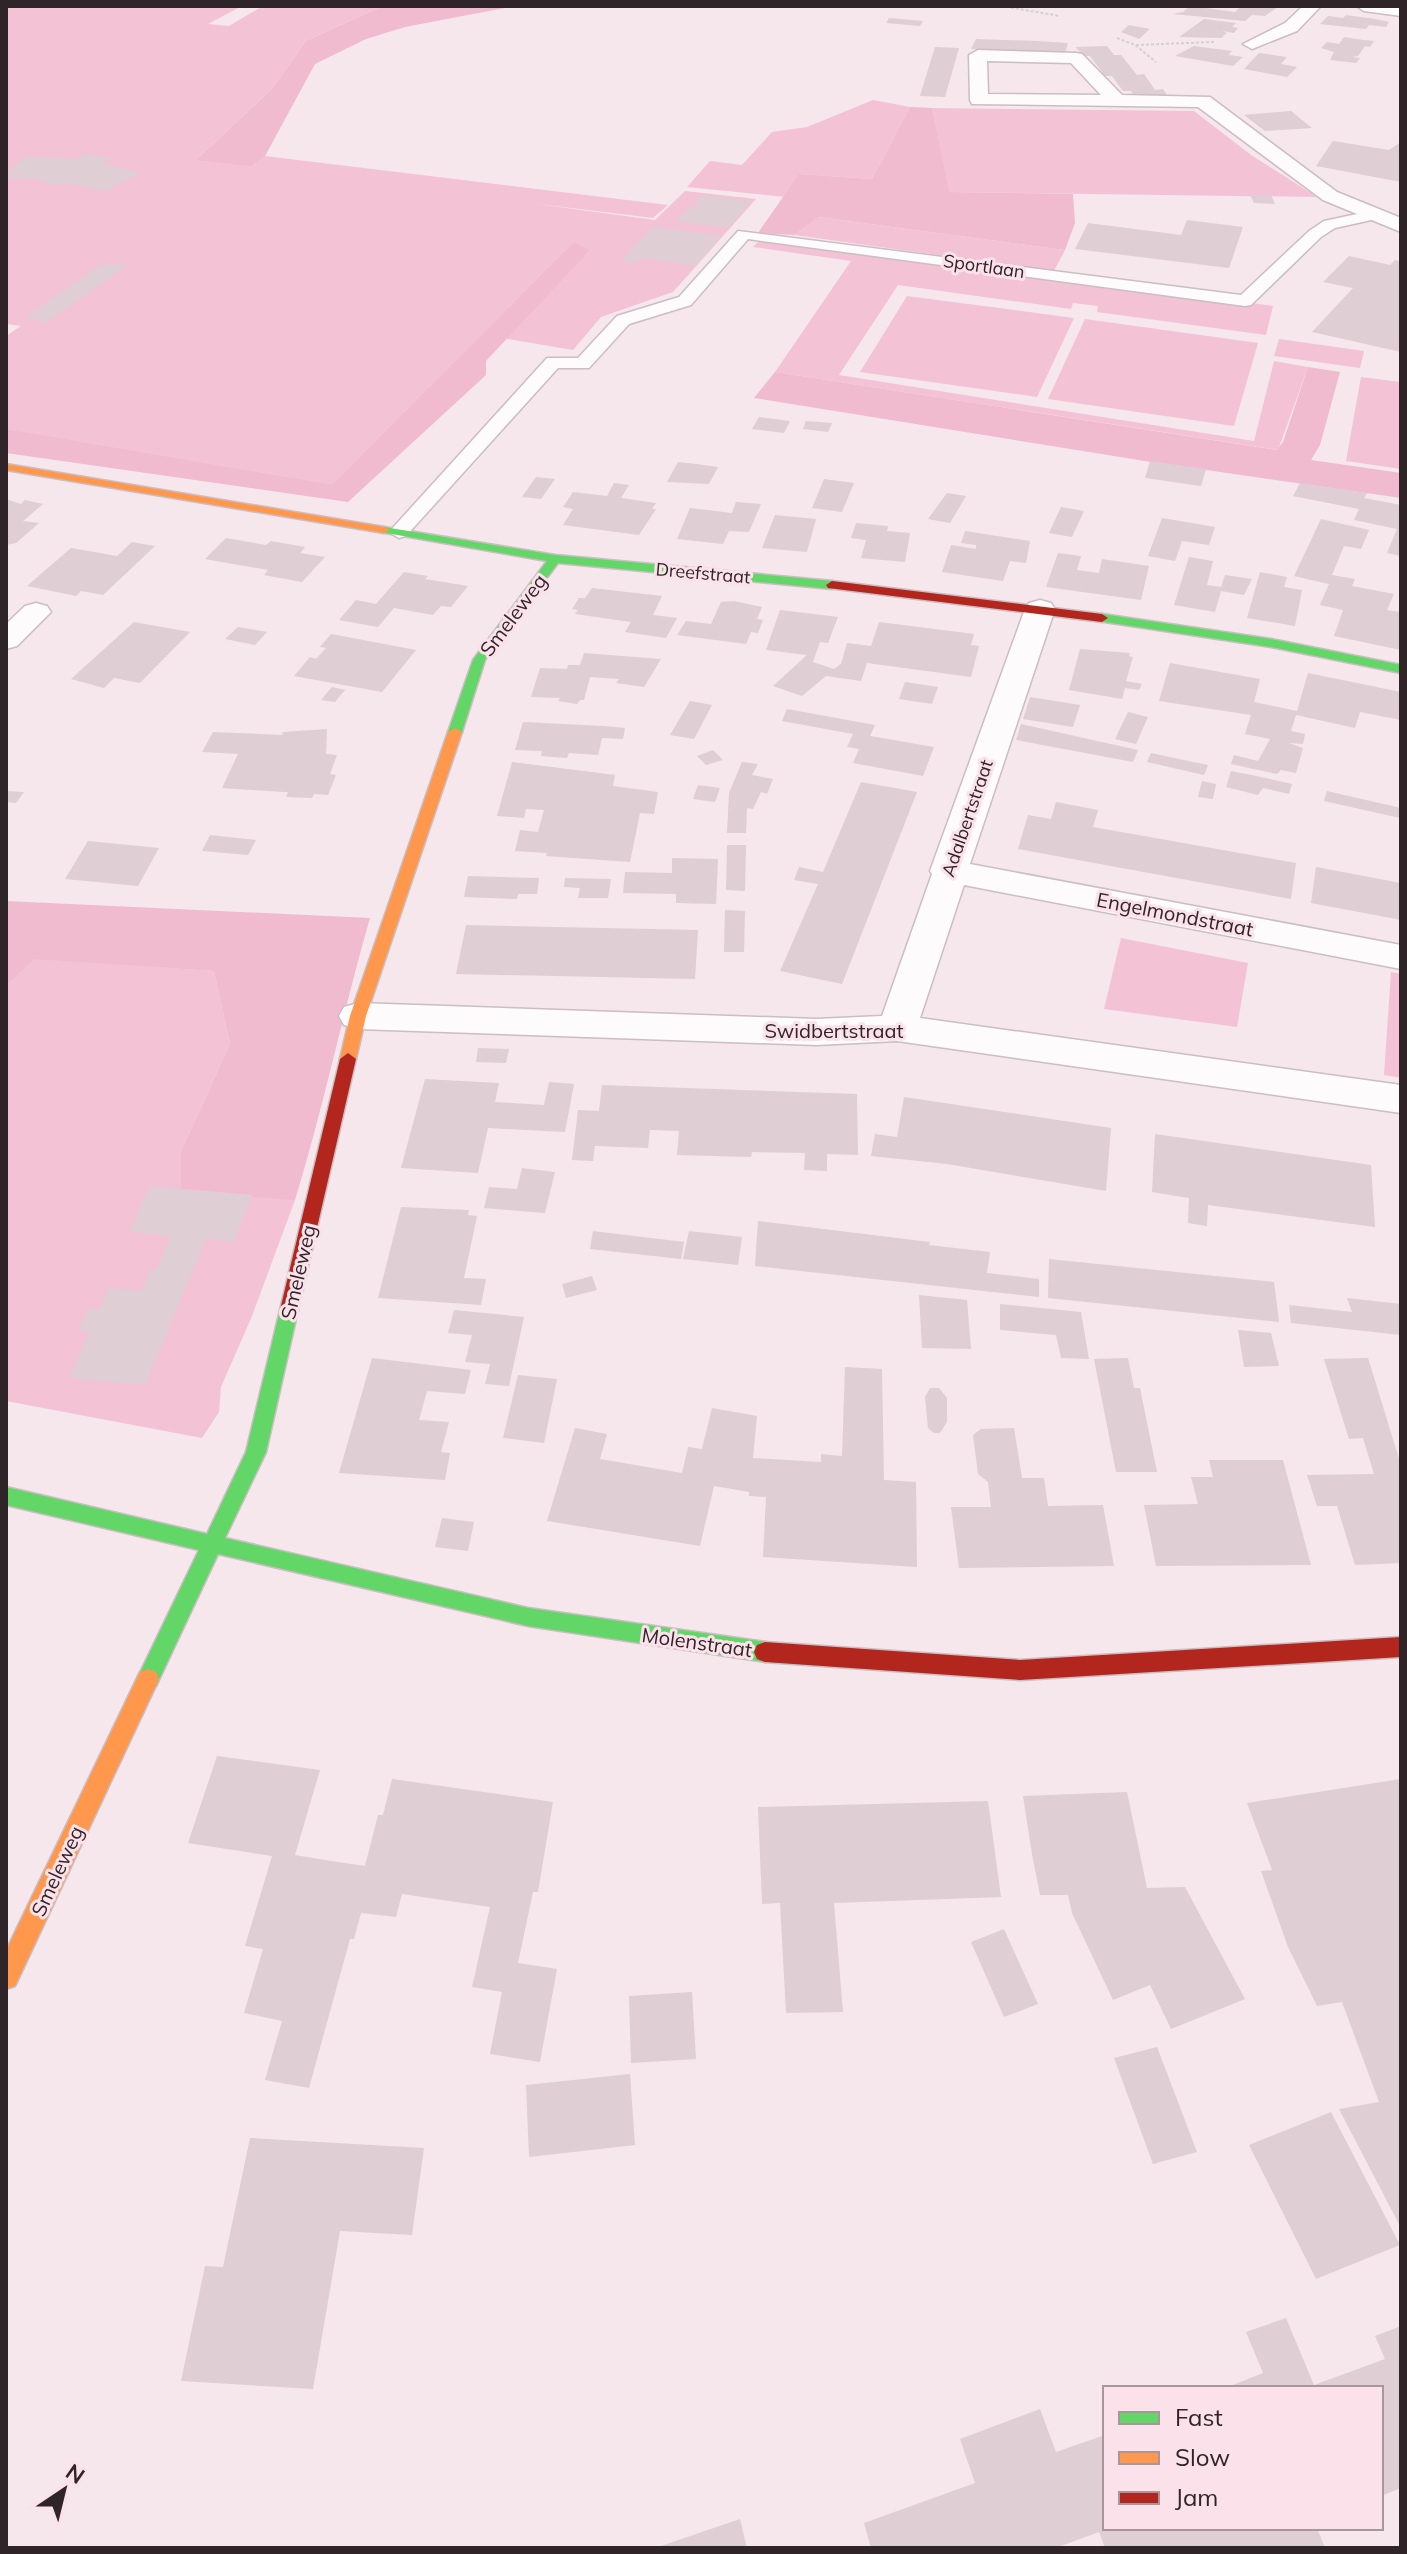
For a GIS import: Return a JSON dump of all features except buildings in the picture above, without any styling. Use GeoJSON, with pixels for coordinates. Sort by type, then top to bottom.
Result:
{"type":"FeatureCollection","features":[{"type":"Feature","properties":{"kind":"street"},"geometry":{"type":"LineString","coordinates":[[1252,44],[1291,27],[1313,6]]}},
{"type":"Feature","properties":{"kind":"street"},"geometry":{"type":"LineString","coordinates":[[1364,6],[1401,11]]}},
{"type":"Feature","properties":{"kind":"street"},"geometry":{"type":"LineString","coordinates":[[1116,100],[1076,58],[978,55],[979,100],[1203,101],[1330,196],[1371,216],[1401,226]]}},
{"type":"Feature","properties":{"kind":"street"},"geometry":{"type":"LineString","coordinates":[[1371,216],[1370,203],[1388,199]]}},
{"type":"Feature","properties":{"kind":"street","name":"Dreefstraat"},"geometry":{"type":"LineString","coordinates":[[6,467],[555,559],[862,587],[1040,609],[1271,643],[1401,669]]}},
{"type":"Feature","properties":{"kind":"street","name":"Smeleweg"},"geometry":{"type":"LineString","coordinates":[[6,1977],[256,1452],[358,1016],[479,660],[555,559]]}},
{"type":"Feature","properties":{"kind":"street","name":"Adalbertstraat"},"geometry":{"type":"LineString","coordinates":[[897,1028],[948,871],[1040,609]]}},
{"type":"Feature","properties":{"kind":"street"},"geometry":{"type":"LineString","coordinates":[[6,640],[36,612]]}},
{"type":"Feature","properties":{"kind":"street","name":"Engelmondstraat"},"geometry":{"type":"LineString","coordinates":[[948,871],[1401,957]]}},
{"type":"Feature","properties":{"kind":"street","name":"Swidbertstraat"},"geometry":{"type":"LineString","coordinates":[[358,1016],[816,1032],[897,1028],[1401,1099]]}},
{"type":"Feature","properties":{"kind":"street","name":"Molenstraat"},"geometry":{"type":"LineString","coordinates":[[6,1496],[528,1617],[767,1652],[1020,1670],[1401,1647]]}},
{"type":"Feature","properties":{"kind":"lane","name":"Sportlaan"},"geometry":{"type":"LineString","coordinates":[[399,532],[553,362],[583,364],[623,320],[685,301],[744,234],[1245,301],[1315,234],[1330,224],[1371,216]]}},
{"type":"Feature","properties":{"kind":"path"},"geometry":{"type":"LineString","coordinates":[[1135,45],[1188,40],[1252,44]]}},
{"type":"Feature","properties":{"kind":"shaded area"},"geometry":{"type":"Polygon","coordinates":[[[6,6],[242,6],[208,24],[229,26],[263,6],[383,6],[306,41],[272,89],[199,157],[252,165],[265,156],[668,205],[653,218],[530,203],[655,220],[685,191],[756,199],[673,292],[601,317],[573,350],[502,338],[344,492],[6,429],[6,336],[21,326],[6,324],[6,6]]]}},
{"type":"Feature","properties":{"kind":"shaded area"},"geometry":{"type":"Polygon","coordinates":[[[383,6],[515,6],[405,27],[366,39],[315,64],[265,156],[251,166],[196,160],[272,89],[306,41],[383,6]]]}},
{"type":"Feature","properties":{"kind":"shaded area"},"geometry":{"type":"Polygon","coordinates":[[[873,100],[910,107],[872,179],[799,174],[785,197],[687,187],[710,161],[742,165],[772,132],[807,127],[873,100]]]}},
{"type":"Feature","properties":{"kind":"shaded area"},"geometry":{"type":"Polygon","coordinates":[[[910,107],[932,108],[949,192],[1073,194],[1075,223],[1065,250],[818,217],[794,235],[758,233],[799,174],[872,179],[910,107]]]}},
{"type":"Feature","properties":{"kind":"shaded area"},"geometry":{"type":"Polygon","coordinates":[[[932,108],[1194,111],[1251,155],[1317,197],[948,192],[932,108]]]}},
{"type":"Feature","properties":{"kind":"shaded area"},"geometry":{"type":"Polygon","coordinates":[[[817,217],[1065,250],[1054,271],[794,235],[817,217]]]}},
{"type":"Feature","properties":{"kind":"shaded area"},"geometry":{"type":"Polygon","coordinates":[[[761,239],[1273,306],[1266,335],[1097,312],[1098,306],[1073,303],[1071,309],[898,285],[839,375],[1254,441],[1274,361],[1308,367],[1278,450],[775,372],[851,261],[753,247],[761,239]]]}},
{"type":"Feature","properties":{"kind":"shaded area"},"geometry":{"type":"Polygon","coordinates":[[[574,242],[589,250],[486,361],[486,375],[348,502],[6,453],[6,429],[332,485],[574,242]]]}},
{"type":"Feature","properties":{"kind":"shaded area"},"geometry":{"type":"Polygon","coordinates":[[[907,296],[1074,318],[1037,397],[860,372],[907,296]]]}},
{"type":"Feature","properties":{"kind":"shaded area"},"geometry":{"type":"Polygon","coordinates":[[[1085,319],[1258,343],[1234,426],[1048,399],[1085,319]]]}},
{"type":"Feature","properties":{"kind":"shaded area"},"geometry":{"type":"Polygon","coordinates":[[[1279,339],[1364,351],[1360,368],[1274,356],[1279,339]]]}},
{"type":"Feature","properties":{"kind":"shaded area"},"geometry":{"type":"Polygon","coordinates":[[[1308,367],[1340,372],[1320,445],[1311,460],[1401,473],[1401,498],[1151,462],[754,398],[775,372],[1277,450],[1283,442],[1308,367]]]}},
{"type":"Feature","properties":{"kind":"shaded area"},"geometry":{"type":"Polygon","coordinates":[[[1361,377],[1401,382],[1401,469],[1346,461],[1361,377]]]}},
{"type":"Feature","properties":{"kind":"shaded area"},"geometry":{"type":"Polygon","coordinates":[[[6,901],[370,918],[295,1200],[181,1192],[181,1151],[230,1044],[214,971],[34,959],[6,986],[6,901]]]}},
{"type":"Feature","properties":{"kind":"shaded area"},"geometry":{"type":"Polygon","coordinates":[[[1121,938],[1248,963],[1237,1027],[1104,1009],[1121,938]]]}},
{"type":"Feature","properties":{"kind":"shaded area"},"geometry":{"type":"Polygon","coordinates":[[[34,958],[214,971],[230,1044],[181,1151],[295,1200],[252,1316],[221,1387],[219,1412],[202,1438],[6,1401],[6,986],[34,958]]]}},
{"type":"Feature","properties":{"kind":"shaded area"},"geometry":{"type":"Polygon","coordinates":[[[1391,972],[1401,974],[1401,1078],[1384,1075],[1391,972]]]}},
{"type":"Feature","properties":{"kind":"traffic: fast"},"geometry":{"type":"LineString","coordinates":[[384,530],[555,559],[832,585]]}},
{"type":"Feature","properties":{"kind":"traffic: fast"},"geometry":{"type":"LineString","coordinates":[[455,732],[479,660],[555,559]]}},
{"type":"Feature","properties":{"kind":"traffic: fast"},"geometry":{"type":"LineString","coordinates":[[1102,618],[1271,643],[1401,669]]}},
{"type":"Feature","properties":{"kind":"traffic: fast"},"geometry":{"type":"LineString","coordinates":[[148,1679],[256,1452],[289,1310]]}},
{"type":"Feature","properties":{"kind":"traffic: fast"},"geometry":{"type":"LineString","coordinates":[[6,1496],[528,1617],[765,1652]]}},
{"type":"Feature","properties":{"kind":"traffic: slow"},"geometry":{"type":"LineString","coordinates":[[6,467],[384,530]]}},
{"type":"Feature","properties":{"kind":"traffic: slow"},"geometry":{"type":"LineString","coordinates":[[348,1059],[358,1016],[455,732]]}},
{"type":"Feature","properties":{"kind":"traffic: slow"},"geometry":{"type":"LineString","coordinates":[[6,1977],[148,1679]]}},
{"type":"Feature","properties":{"kind":"traffic: jam"},"geometry":{"type":"LineString","coordinates":[[832,585],[1102,618]]}},
{"type":"Feature","properties":{"kind":"traffic: jam"},"geometry":{"type":"LineString","coordinates":[[289,1310],[348,1059]]}},
{"type":"Feature","properties":{"kind":"traffic: jam"},"geometry":{"type":"LineString","coordinates":[[765,1652],[1020,1670],[1401,1647]]}}]}
